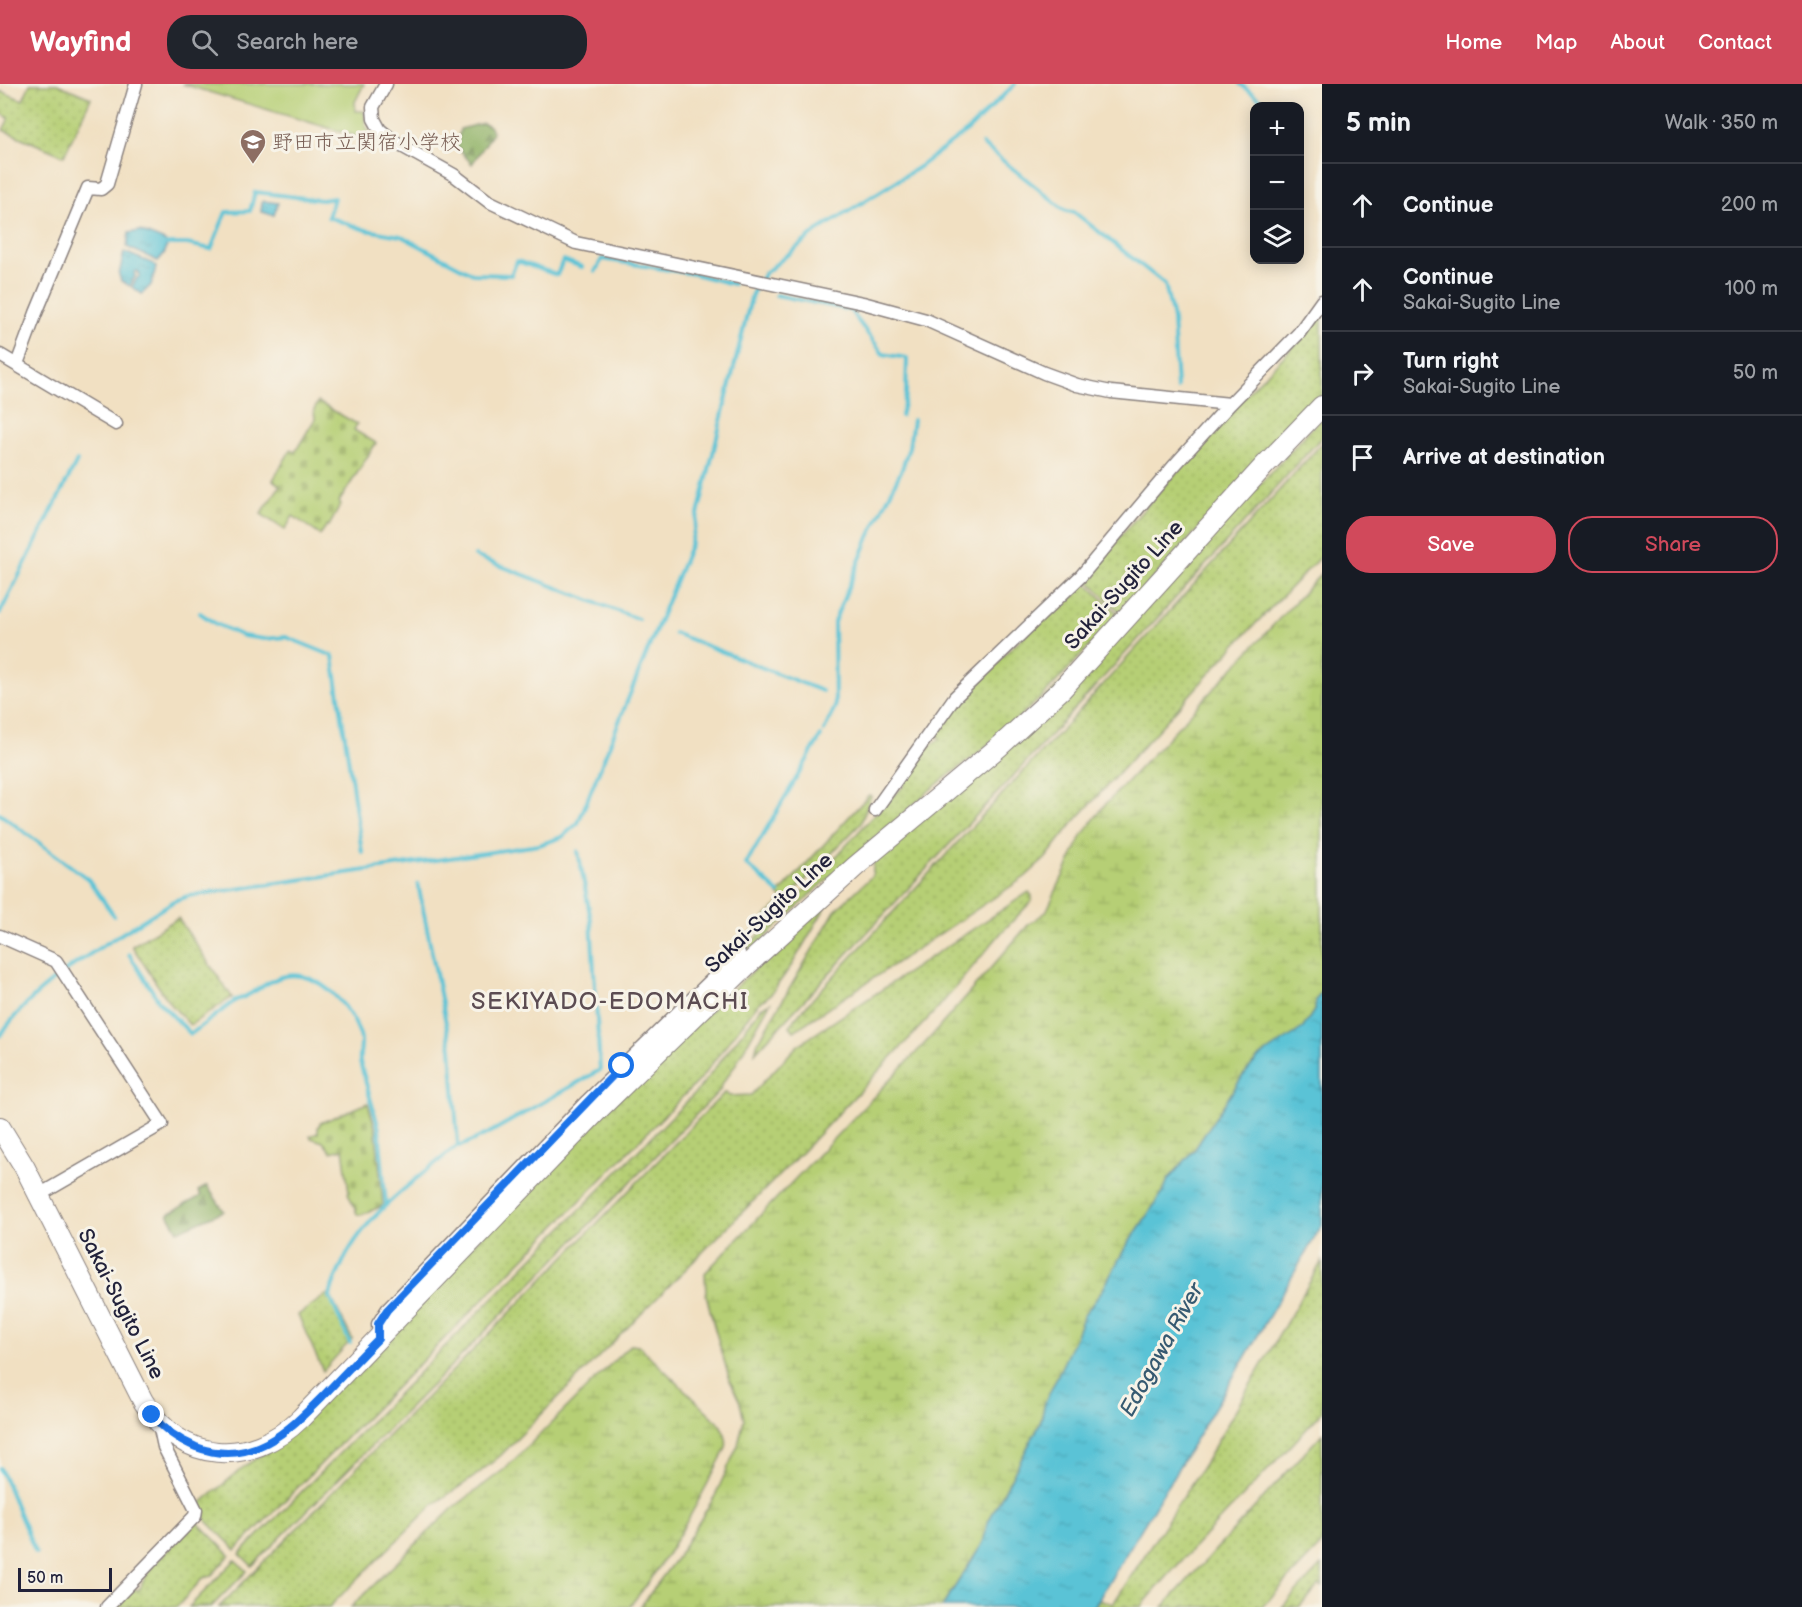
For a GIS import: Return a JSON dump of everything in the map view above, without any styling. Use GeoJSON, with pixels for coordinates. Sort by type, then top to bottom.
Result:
{"type":"FeatureCollection","features":[{"type":"Feature","properties":{"kind":"main road","name":"Sakai-Sugito Line"},"geometry":{"type":"LineString","coordinates":[[0,1127],[39,1195],[143,1401],[159,1424],[181,1440],[215,1452],[237,1453],[260,1446],[290,1429],[599,1109],[746,966],[856,866],[1000,746],[1061,690],[1264,466],[1322,406]]}},
{"type":"Feature","properties":{"kind":"street"},"geometry":{"type":"LineString","coordinates":[[17,364],[63,243],[88,188],[101,189],[107,184],[136,84]]}},
{"type":"Feature","properties":{"kind":"street"},"geometry":{"type":"LineString","coordinates":[[386,84],[373,107],[374,119],[380,130],[398,144],[454,176],[488,201],[576,243],[863,303],[926,320],[1044,373],[1077,385],[1110,392],[1230,404]]}},
{"type":"Feature","properties":{"kind":"street"},"geometry":{"type":"LineString","coordinates":[[874,810],[955,697],[1081,576],[1173,467],[1299,333],[1322,301]]}},
{"type":"Feature","properties":{"kind":"street"},"geometry":{"type":"LineString","coordinates":[[0,355],[116,424]]}},
{"type":"Feature","properties":{"kind":"street"},"geometry":{"type":"LineString","coordinates":[[0,936],[56,961],[162,1124],[39,1195]]}},
{"type":"Feature","properties":{"kind":"street"},"geometry":{"type":"LineString","coordinates":[[378,1339],[378,1324],[387,1310],[587,1101],[739,953]]}},
{"type":"Feature","properties":{"kind":"street"},"geometry":{"type":"LineString","coordinates":[[107,1607],[195,1516],[196,1510],[164,1447],[159,1424]]}},
{"type":"Feature","properties":{"kind":"green space"},"geometry":{"type":"Polygon","coordinates":[[[30,84],[57,84],[91,98],[64,156],[3,130],[9,118],[0,113],[0,91],[23,100],[30,84]]]}},
{"type":"Feature","properties":{"kind":"green space"},"geometry":{"type":"Polygon","coordinates":[[[182,84],[364,84],[355,102],[356,111],[364,111],[366,127],[374,138],[372,141],[182,84]]]}},
{"type":"Feature","properties":{"kind":"green space"},"geometry":{"type":"Polygon","coordinates":[[[483,123],[489,126],[493,133],[472,164],[457,147],[460,129],[483,123]]]}},
{"type":"Feature","properties":{"kind":"green space"},"geometry":{"type":"Polygon","coordinates":[[[1322,310],[1322,395],[1121,613],[1085,577],[1236,405],[1303,336],[1322,310]]]}},
{"type":"Feature","properties":{"kind":"green space"},"geometry":{"type":"Polygon","coordinates":[[[318,402],[357,424],[354,430],[376,443],[339,502],[341,504],[329,526],[327,525],[320,535],[293,516],[285,530],[261,514],[280,486],[273,480],[291,449],[295,452],[315,419],[314,410],[318,402]]]}},
{"type":"Feature","properties":{"kind":"green space"},"geometry":{"type":"Polygon","coordinates":[[[1322,417],[1322,437],[1040,747],[755,1053],[757,1044],[835,911],[872,876],[875,856],[1160,592],[1322,417]]]}},
{"type":"Feature","properties":{"kind":"green space"},"geometry":{"type":"Polygon","coordinates":[[[1322,443],[1322,555],[1238,642],[1073,823],[1045,859],[1025,877],[794,1031],[790,1026],[795,1018],[1070,721],[1322,443]]]}},
{"type":"Feature","properties":{"kind":"green space"},"geometry":{"type":"Polygon","coordinates":[[[1322,573],[1322,991],[1316,1000],[1315,1009],[1303,1028],[1258,1058],[1242,1077],[1195,1149],[1168,1180],[1163,1192],[1124,1250],[1102,1291],[1084,1315],[1045,1403],[1040,1424],[988,1522],[983,1543],[942,1607],[640,1607],[678,1556],[715,1496],[738,1445],[744,1420],[713,1322],[706,1294],[705,1273],[929,1039],[1029,924],[1046,912],[1083,834],[1104,806],[1322,573]]]}},
{"type":"Feature","properties":{"kind":"green space"},"geometry":{"type":"Polygon","coordinates":[[[1083,580],[1119,615],[1043,696],[977,754],[930,790],[817,889],[613,1079],[811,884],[905,785],[900,780],[923,751],[940,739],[935,733],[968,689],[1083,580]]]}},
{"type":"Feature","properties":{"kind":"green space"},"geometry":{"type":"Polygon","coordinates":[[[869,795],[871,796],[861,823],[754,933],[749,935],[783,899],[778,895],[869,795]]]}},
{"type":"Feature","properties":{"kind":"green space"},"geometry":{"type":"Polygon","coordinates":[[[1029,892],[1032,896],[1031,902],[1001,933],[937,1009],[803,1151],[500,1456],[434,1504],[329,1607],[219,1607],[725,1092],[729,1096],[751,1095],[797,1046],[1029,892]]]}},
{"type":"Feature","properties":{"kind":"green space"},"geometry":{"type":"Polygon","coordinates":[[[834,897],[771,994],[757,1005],[701,1078],[236,1550],[202,1516],[204,1513],[199,1505],[246,1465],[265,1453],[669,1048],[834,897]]]}},
{"type":"Feature","properties":{"kind":"green space"},"geometry":{"type":"Polygon","coordinates":[[[178,918],[232,997],[190,1025],[168,1001],[132,946],[178,918]]]}},
{"type":"Feature","properties":{"kind":"green space"},"geometry":{"type":"Polygon","coordinates":[[[770,1003],[734,1067],[720,1087],[721,1089],[465,1352],[252,1566],[240,1554],[698,1090],[761,1008],[770,1003]]]}},
{"type":"Feature","properties":{"kind":"green space"},"geometry":{"type":"Polygon","coordinates":[[[368,1103],[376,1131],[383,1206],[360,1215],[357,1214],[348,1193],[343,1149],[331,1152],[323,1142],[310,1136],[318,1133],[320,1123],[368,1103]]]}},
{"type":"Feature","properties":{"kind":"green space"},"geometry":{"type":"Polygon","coordinates":[[[207,1186],[224,1211],[178,1231],[168,1214],[201,1196],[198,1191],[207,1186]]]}},
{"type":"Feature","properties":{"kind":"green space"},"geometry":{"type":"Polygon","coordinates":[[[1322,1261],[1322,1412],[1141,1607],[1094,1607],[1099,1599],[1113,1604],[1206,1461],[1322,1261]]]}},
{"type":"Feature","properties":{"kind":"green space"},"geometry":{"type":"Polygon","coordinates":[[[329,1293],[352,1339],[323,1371],[298,1315],[329,1293]]]}},
{"type":"Feature","properties":{"kind":"green space"},"geometry":{"type":"Polygon","coordinates":[[[630,1345],[639,1346],[718,1422],[725,1434],[726,1448],[682,1530],[657,1570],[629,1607],[351,1607],[453,1508],[506,1468],[630,1345]]]}},
{"type":"Feature","properties":{"kind":"green space"},"geometry":{"type":"Polygon","coordinates":[[[1322,1434],[1322,1544],[1262,1607],[1163,1607],[1322,1434]]]}},
{"type":"Feature","properties":{"kind":"green space"},"geometry":{"type":"Polygon","coordinates":[[[196,1521],[230,1555],[211,1576],[203,1578],[177,1607],[114,1607],[133,1587],[138,1591],[151,1567],[196,1521]]]}},
{"type":"Feature","properties":{"kind":"green space"},"geometry":{"type":"Polygon","coordinates":[[[235,1560],[247,1571],[211,1607],[189,1607],[235,1560]]]}},
{"type":"Feature","properties":{"kind":"green space"},"geometry":{"type":"Polygon","coordinates":[[[1322,1565],[1322,1587],[1319,1585],[1299,1607],[1282,1607],[1322,1565]]]}},
{"type":"Feature","properties":{"kind":"water"},"geometry":{"type":"Polygon","coordinates":[[[264,201],[278,203],[274,215],[261,212],[264,201]]]}},
{"type":"Feature","properties":{"kind":"water"},"geometry":{"type":"Polygon","coordinates":[[[140,231],[165,241],[166,249],[158,261],[127,247],[129,233],[140,231]]]}},
{"type":"Feature","properties":{"kind":"water"},"geometry":{"type":"Polygon","coordinates":[[[124,252],[154,264],[156,267],[151,285],[142,294],[132,287],[140,276],[138,271],[134,272],[135,276],[130,286],[121,281],[119,275],[124,252]]]}},
{"type":"Feature","properties":{"kind":"water","name":"Edogawa River"},"geometry":{"type":"Polygon","coordinates":[[[1322,991],[1322,1225],[1243,1361],[1094,1607],[942,1607],[983,1543],[988,1522],[1040,1424],[1045,1403],[1084,1315],[1102,1291],[1124,1250],[1163,1192],[1168,1180],[1195,1149],[1242,1077],[1258,1058],[1303,1028],[1315,1009],[1316,1000],[1322,991]]]}},
{"type":"Feature","properties":{"kind":"waterway"},"geometry":{"type":"LineString","coordinates":[[0,1036],[16,1015],[56,978],[174,901],[188,896],[539,845],[562,837],[578,823],[691,543],[752,294],[765,273],[817,231],[919,167],[967,131],[1015,84]]}},
{"type":"Feature","properties":{"kind":"waterway"},"geometry":{"type":"LineString","coordinates":[[1240,84],[1264,102]]}},
{"type":"Feature","properties":{"kind":"waterway"},"geometry":{"type":"LineString","coordinates":[[982,144],[1066,211],[1074,212],[1165,284],[1173,319],[1177,388]]}},
{"type":"Feature","properties":{"kind":"waterway"},"geometry":{"type":"LineString","coordinates":[[167,244],[187,244],[211,249],[226,212],[250,211],[255,192],[322,200],[334,198],[328,217],[366,230],[401,236],[473,274],[511,275],[517,261],[557,275],[563,260],[582,267]]}},
{"type":"Feature","properties":{"kind":"waterway"},"geometry":{"type":"LineString","coordinates":[[595,272],[602,259],[694,274],[733,284]]}},
{"type":"Feature","properties":{"kind":"waterway"},"geometry":{"type":"LineString","coordinates":[[776,295],[850,310],[883,354],[907,358],[906,395],[901,416]]}},
{"type":"Feature","properties":{"kind":"waterway"},"geometry":{"type":"LineString","coordinates":[[824,731],[835,707],[834,622],[869,537],[902,469],[909,447],[913,420]]}},
{"type":"Feature","properties":{"kind":"waterway"},"geometry":{"type":"LineString","coordinates":[[0,613],[77,461]]}},
{"type":"Feature","properties":{"kind":"waterway"},"geometry":{"type":"LineString","coordinates":[[475,556],[638,619]]}},
{"type":"Feature","properties":{"kind":"waterway"},"geometry":{"type":"LineString","coordinates":[[200,613],[216,624],[243,636],[264,639],[286,637],[333,656],[362,852]]}},
{"type":"Feature","properties":{"kind":"waterway"},"geometry":{"type":"LineString","coordinates":[[674,633],[822,691]]}},
{"type":"Feature","properties":{"kind":"waterway"},"geometry":{"type":"LineString","coordinates":[[779,893],[746,864],[821,736]]}},
{"type":"Feature","properties":{"kind":"waterway"},"geometry":{"type":"LineString","coordinates":[[0,814],[88,879],[114,916]]}},
{"type":"Feature","properties":{"kind":"waterway"},"geometry":{"type":"LineString","coordinates":[[458,1145],[461,1146],[489,1133],[600,1070],[591,920],[578,851]]}},
{"type":"Feature","properties":{"kind":"waterway"},"geometry":{"type":"LineString","coordinates":[[350,1343],[330,1297],[335,1280],[349,1251],[361,1233],[390,1201],[458,1145],[451,1048],[418,884]]}},
{"type":"Feature","properties":{"kind":"waterway"},"geometry":{"type":"LineString","coordinates":[[129,954],[160,1003],[191,1034],[236,1000],[281,977],[294,975],[307,978],[330,991],[348,1012],[361,1038],[360,1062],[379,1129],[386,1205]]}},
{"type":"Feature","properties":{"kind":"waterway"},"geometry":{"type":"LineString","coordinates":[[0,1468],[36,1553]]}},
{"type":"Feature","properties":{"kind":"place","name":"野田市立関宿小学校"},"geometry":{"type":"Point","coordinates":[253,165]}},
{"type":"Feature","properties":{"kind":"district","name":"SEKIYADO-EDOMACHI"},"geometry":{"type":"Point","coordinates":[610,1001]}},
{"type":"Feature","properties":{"kind":"route"},"geometry":{"type":"LineString","coordinates":[[152,1415],[159,1424],[181,1440],[215,1452],[248,1451],[290,1429],[378,1339],[378,1324],[387,1310],[622,1066]]}}]}
